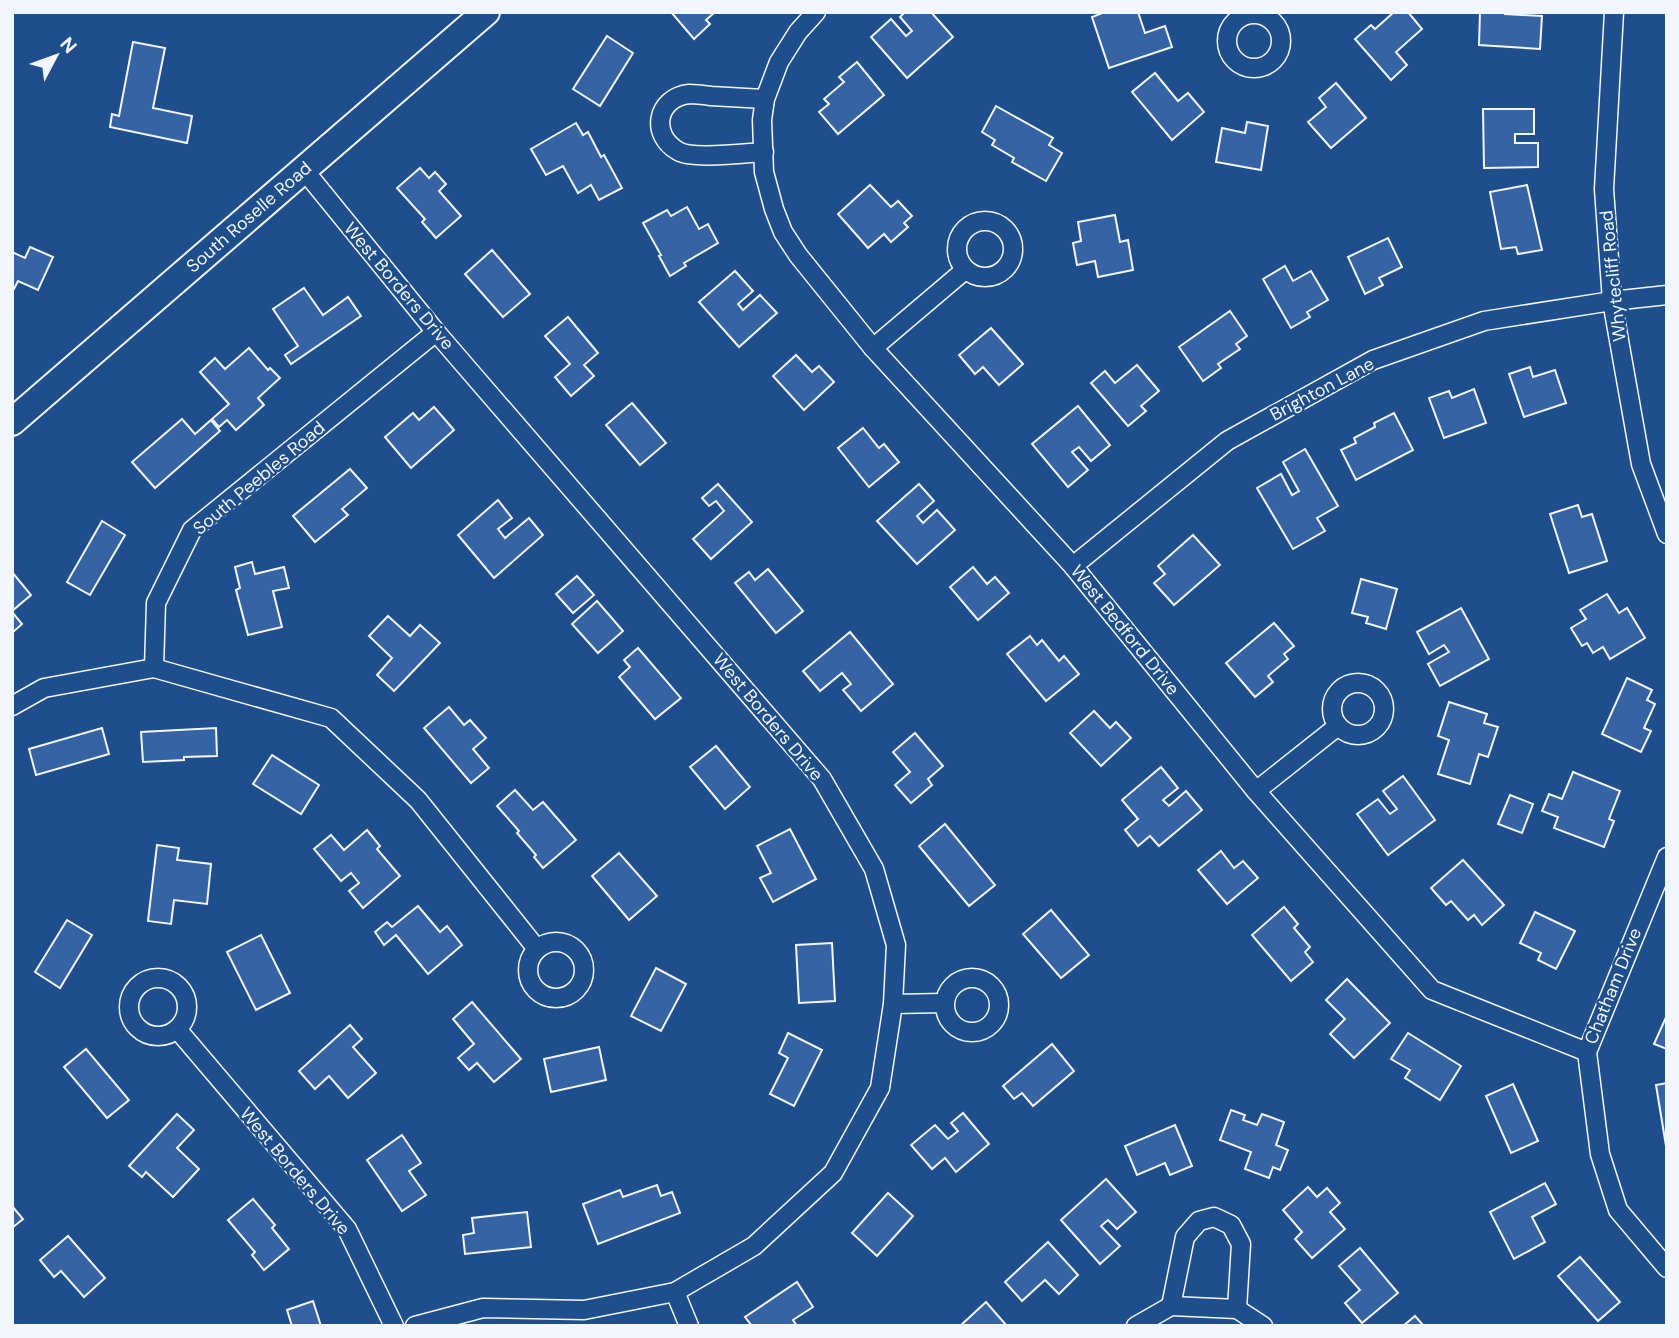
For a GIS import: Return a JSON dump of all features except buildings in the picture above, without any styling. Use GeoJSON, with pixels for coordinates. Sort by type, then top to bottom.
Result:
{"type":"FeatureCollection","features":[{"type":"Feature","properties":{"kind":"main road","name":"South Roselle Road"},"geometry":{"type":"LineString","coordinates":[[12,422],[486,12]]}},
{"type":"Feature","properties":{"kind":"street","name":"West Bedford Drive"},"geometry":{"type":"LineString","coordinates":[[816,12],[798,32],[779,62],[765,99],[762,120],[764,172],[774,209],[783,232],[799,255],[873,348],[1073,566],[1256,792],[1432,990],[1587,1052]]}},
{"type":"Feature","properties":{"kind":"street","name":"Whytecliff Road"},"geometry":{"type":"LineString","coordinates":[[1614,12],[1604,189],[1612,301],[1641,464],[1667,534]]}},
{"type":"Feature","properties":{"kind":"street"},"geometry":{"type":"LineString","coordinates":[[764,152],[702,155],[679,152],[663,136],[660,124],[663,109],[673,100],[688,94],[765,99]]}},
{"type":"Feature","properties":{"kind":"street","name":"West Borders Drive"},"geometry":{"type":"LineString","coordinates":[[304,170],[436,332],[822,779],[874,869],[896,945],[893,1004],[880,1088],[833,1173],[754,1246],[675,1292],[584,1310],[483,1308],[415,1326]]}},
{"type":"Feature","properties":{"kind":"street"},"geometry":{"type":"LineString","coordinates":[[873,348],[965,270]]}},
{"type":"Feature","properties":{"kind":"street","name":"Brighton Lane"},"geometry":{"type":"LineString","coordinates":[[1073,566],[1227,441],[1373,360],[1484,321],[1667,295]]}},
{"type":"Feature","properties":{"kind":"street","name":"South Peebles Road"},"geometry":{"type":"LineString","coordinates":[[154,668],[156,603],[192,530],[436,332]]}},
{"type":"Feature","properties":{"kind":"street"},"geometry":{"type":"LineString","coordinates":[[12,706],[44,688],[154,668],[331,718],[418,800],[537,949]]}},
{"type":"Feature","properties":{"kind":"street"},"geometry":{"type":"LineString","coordinates":[[1256,792],[1338,726]]}},
{"type":"Feature","properties":{"kind":"street","name":"Chatham Drive"},"geometry":{"type":"LineString","coordinates":[[1667,857],[1587,1052],[1600,1154],[1618,1210],[1667,1268]]}},
{"type":"Feature","properties":{"kind":"street"},"geometry":{"type":"LineString","coordinates":[[893,1004],[944,1003]]}},
{"type":"Feature","properties":{"kind":"street","name":"West Borders Drive"},"geometry":{"type":"LineString","coordinates":[[177,1029],[347,1230],[394,1326]]}},
{"type":"Feature","properties":{"kind":"street"},"geometry":{"type":"LineString","coordinates":[[1171,1306],[1185,1237],[1199,1221],[1214,1217],[1231,1225],[1241,1244],[1237,1309]]}},
{"type":"Feature","properties":{"kind":"street"},"geometry":{"type":"LineString","coordinates":[[675,1292],[689,1326]]}},
{"type":"Feature","properties":{"kind":"street"},"geometry":{"type":"LineString","coordinates":[[1136,1326],[1171,1306],[1237,1309],[1263,1326]]}}]}
